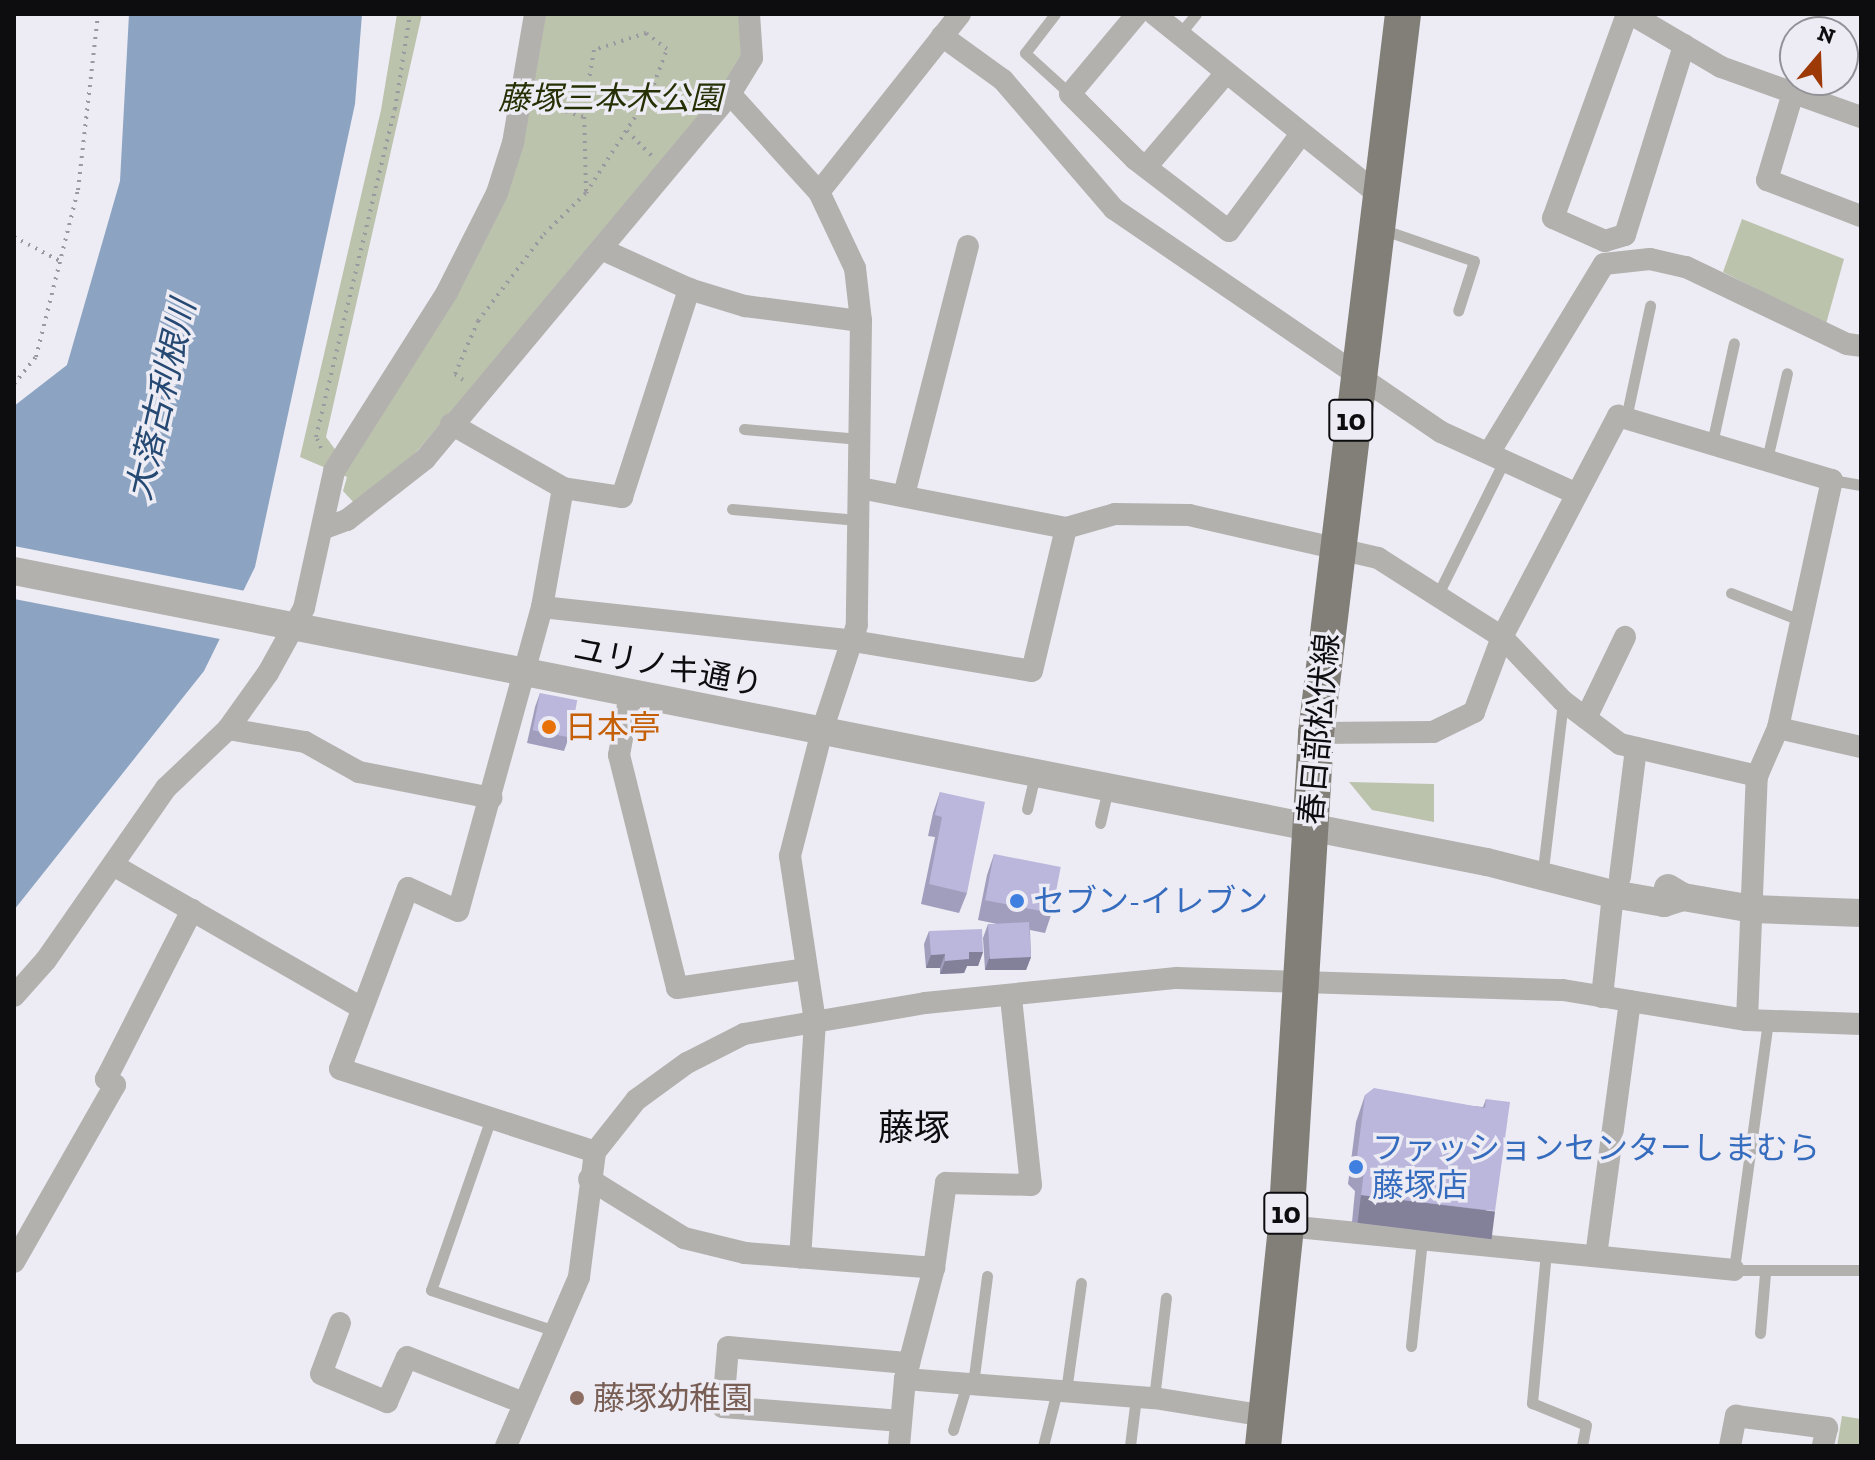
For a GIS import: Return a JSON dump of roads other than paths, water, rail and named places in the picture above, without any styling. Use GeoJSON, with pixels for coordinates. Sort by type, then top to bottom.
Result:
{"type":"FeatureCollection","features":[{"type":"Feature","properties":{"kind":"main road","name":"春日部松伏線"},"geometry":{"type":"LineString","coordinates":[[1265,1431],[1286,1226],[1298,978],[1316,733],[1376,210],[1403,14]]}},
{"type":"Feature","properties":{"kind":"street"},"geometry":{"type":"LineString","coordinates":[[14,996],[113,865],[166,788],[228,729],[268,673],[294,625],[313,584],[334,471],[477,236],[497,193],[521,100],[535,14]]}},
{"type":"Feature","properties":{"kind":"street"},"geometry":{"type":"LineString","coordinates":[[322,529],[347,520],[425,459],[451,424],[730,94],[752,58],[749,14]]}},
{"type":"Feature","properties":{"kind":"street"},"geometry":{"type":"LineString","coordinates":[[819,192],[960,14]]}},
{"type":"Feature","properties":{"kind":"street"},"geometry":{"type":"LineString","coordinates":[[1137,14],[1070,94],[1146,167],[1229,231],[1301,134]]}},
{"type":"Feature","properties":{"kind":"street"},"geometry":{"type":"LineString","coordinates":[[1154,14],[1301,134],[1376,210]]}},
{"type":"Feature","properties":{"kind":"street"},"geometry":{"type":"LineString","coordinates":[[1684,45],[1625,235],[1605,241],[1553,218],[1629,14],[1684,45],[1721,67],[1779,88]]}},
{"type":"Feature","properties":{"kind":"street"},"geometry":{"type":"LineString","coordinates":[[942,36],[1003,80],[1114,209],[1441,432],[1575,493]]}},
{"type":"Feature","properties":{"kind":"street"},"geometry":{"type":"LineString","coordinates":[[1146,167],[1226,73]]}},
{"type":"Feature","properties":{"kind":"street"},"geometry":{"type":"LineString","coordinates":[[730,94],[819,192],[855,268],[861,321],[860,488],[853,641],[822,731],[790,856],[815,1021],[800,1258]]}},
{"type":"Feature","properties":{"kind":"street"},"geometry":{"type":"LineString","coordinates":[[1792,96],[1767,180],[1861,216]]}},
{"type":"Feature","properties":{"kind":"street"},"geometry":{"type":"LineString","coordinates":[[1802,96],[1861,117]]}},
{"type":"Feature","properties":{"kind":"street"},"geometry":{"type":"LineString","coordinates":[[904,495],[968,246]]}},
{"type":"Feature","properties":{"kind":"street"},"geometry":{"type":"LineString","coordinates":[[601,249],[689,289],[745,306],[861,321]]}},
{"type":"Feature","properties":{"kind":"street"},"geometry":{"type":"LineString","coordinates":[[1497,457],[1604,264],[1650,259],[1686,267],[1847,344],[1861,346]]}},
{"type":"Feature","properties":{"kind":"street"},"geometry":{"type":"LineString","coordinates":[[451,424],[563,488],[622,497],[689,289]]}},
{"type":"Feature","properties":{"kind":"street"},"geometry":{"type":"LineString","coordinates":[[1316,733],[1433,732],[1474,712],[1502,637],[1618,416],[1832,480],[1805,622],[1778,728],[1757,776],[1753,909],[1758,1020]]}},
{"type":"Feature","properties":{"kind":"street"},"geometry":{"type":"LineString","coordinates":[[563,488],[542,607],[458,911],[408,888],[340,1069],[595,1152]]}},
{"type":"Feature","properties":{"kind":"street"},"geometry":{"type":"LineString","coordinates":[[860,488],[1066,528],[1115,514],[1189,515],[1378,558],[1502,637],[1563,701],[1620,744],[1757,776]]}},
{"type":"Feature","properties":{"kind":"street"},"geometry":{"type":"LineString","coordinates":[[542,607],[853,641],[1032,671],[1066,528]]}},
{"type":"Feature","properties":{"kind":"street","name":"ユリノキ通り"},"geometry":{"type":"LineString","coordinates":[[14,571],[1487,862]]}},
{"type":"Feature","properties":{"kind":"street"},"geometry":{"type":"LineString","coordinates":[[1586,718],[1625,637]]}},
{"type":"Feature","properties":{"kind":"street"},"geometry":{"type":"LineString","coordinates":[[630,694],[619,755],[677,988],[806,969]]}},
{"type":"Feature","properties":{"kind":"street"},"geometry":{"type":"LineString","coordinates":[[1778,728],[1861,747]]}},
{"type":"Feature","properties":{"kind":"street"},"geometry":{"type":"LineString","coordinates":[[228,729],[305,742],[359,772],[491,798]]}},
{"type":"Feature","properties":{"kind":"street"},"geometry":{"type":"LineString","coordinates":[[1602,997],[1636,748]]}},
{"type":"Feature","properties":{"kind":"street"},"geometry":{"type":"LineString","coordinates":[[1487,862],[1508,857],[1544,861],[1616,886]]}},
{"type":"Feature","properties":{"kind":"street"},"geometry":{"type":"LineString","coordinates":[[1487,862],[1505,871],[1616,886],[1670,888],[1683,897],[1753,909],[1861,913]]}},
{"type":"Feature","properties":{"kind":"street"},"geometry":{"type":"LineString","coordinates":[[113,865],[362,1008]]}},
{"type":"Feature","properties":{"kind":"street"},"geometry":{"type":"LineString","coordinates":[[14,1262],[115,1085],[106,1079],[192,910]]}},
{"type":"Feature","properties":{"kind":"street"},"geometry":{"type":"LineString","coordinates":[[506,1446],[579,1277],[589,1179],[595,1152],[636,1100],[687,1063],[744,1034],[925,1003],[1011,997],[1102,983],[1177,978],[1298,978],[1602,997],[1758,1020],[1861,1024]]}},
{"type":"Feature","properties":{"kind":"street"},"geometry":{"type":"LineString","coordinates":[[899,1446],[907,1371],[934,1268],[946,1183],[1031,1185],[1011,997]]}},
{"type":"Feature","properties":{"kind":"street"},"geometry":{"type":"LineString","coordinates":[[1596,1256],[1630,1001]]}},
{"type":"Feature","properties":{"kind":"street"},"geometry":{"type":"LineString","coordinates":[[589,1179],[684,1238],[745,1253],[934,1268]]}},
{"type":"Feature","properties":{"kind":"street"},"geometry":{"type":"LineString","coordinates":[[1286,1226],[1734,1270]]}},
{"type":"Feature","properties":{"kind":"street"},"geometry":{"type":"LineString","coordinates":[[340,1323],[321,1374],[387,1402],[407,1357],[524,1403]]}},
{"type":"Feature","properties":{"kind":"street"},"geometry":{"type":"LineString","coordinates":[[901,1421],[723,1407],[728,1347],[907,1371],[970,1384],[1145,1397],[1265,1431]]}},
{"type":"Feature","properties":{"kind":"street"},"geometry":{"type":"LineString","coordinates":[[1730,1446],[1736,1416],[1827,1428],[1823,1446]]}},
{"type":"Feature","properties":{"kind":"lane"},"geometry":{"type":"LineString","coordinates":[[1055,14],[1025,53],[1070,94]]}},
{"type":"Feature","properties":{"kind":"lane"},"geometry":{"type":"LineString","coordinates":[[1179,35],[1196,14]]}},
{"type":"Feature","properties":{"kind":"lane"},"geometry":{"type":"LineString","coordinates":[[1376,210],[1474,261],[1458,311]]}},
{"type":"Feature","properties":{"kind":"lane"},"geometry":{"type":"LineString","coordinates":[[1626,418],[1650,306]]}},
{"type":"Feature","properties":{"kind":"lane"},"geometry":{"type":"LineString","coordinates":[[1712,443],[1734,343]]}},
{"type":"Feature","properties":{"kind":"lane"},"geometry":{"type":"LineString","coordinates":[[1767,459],[1787,373]]}},
{"type":"Feature","properties":{"kind":"lane"},"geometry":{"type":"LineString","coordinates":[[744,429],[860,439]]}},
{"type":"Feature","properties":{"kind":"lane"},"geometry":{"type":"LineString","coordinates":[[1437,596],[1497,457]]}},
{"type":"Feature","properties":{"kind":"lane"},"geometry":{"type":"LineString","coordinates":[[1832,480],[1861,485]]}},
{"type":"Feature","properties":{"kind":"lane"},"geometry":{"type":"LineString","coordinates":[[732,509],[858,520]]}},
{"type":"Feature","properties":{"kind":"lane"},"geometry":{"type":"LineString","coordinates":[[1731,593],[1805,622]]}},
{"type":"Feature","properties":{"kind":"lane"},"geometry":{"type":"LineString","coordinates":[[1544,861],[1563,701]]}},
{"type":"Feature","properties":{"kind":"lane"},"geometry":{"type":"LineString","coordinates":[[1027,809],[1036,773]]}},
{"type":"Feature","properties":{"kind":"lane"},"geometry":{"type":"LineString","coordinates":[[1100,823],[1108,788]]}},
{"type":"Feature","properties":{"kind":"lane"},"geometry":{"type":"LineString","coordinates":[[1758,1020],[1734,1270],[1765,1273],[1861,1270]]}},
{"type":"Feature","properties":{"kind":"lane"},"geometry":{"type":"LineString","coordinates":[[491,1118],[431,1290],[555,1331]]}},
{"type":"Feature","properties":{"kind":"lane"},"geometry":{"type":"LineString","coordinates":[[1411,1346],[1422,1240]]}},
{"type":"Feature","properties":{"kind":"lane"},"geometry":{"type":"LineString","coordinates":[[1546,1252],[1532,1403],[1586,1425],[1582,1446]]}},
{"type":"Feature","properties":{"kind":"lane"},"geometry":{"type":"LineString","coordinates":[[1760,1333],[1765,1273]]}},
{"type":"Feature","properties":{"kind":"lane"},"geometry":{"type":"LineString","coordinates":[[953,1430],[970,1384],[987,1276]]}},
{"type":"Feature","properties":{"kind":"lane"},"geometry":{"type":"LineString","coordinates":[[1043,1446],[1061,1391],[1081,1283]]}},
{"type":"Feature","properties":{"kind":"lane"},"geometry":{"type":"LineString","coordinates":[[1130,1446],[1145,1397],[1166,1298]]}},
{"type":"Feature","properties":{"kind":"water","name":"大落古利根川"},"geometry":{"type":"Polygon","coordinates":[[[129,14],[362,14],[355,104],[255,567],[204,671],[14,910],[14,406],[67,365],[120,181],[129,14]]]}},
{"type":"Feature","properties":{"kind":"place","name":"日本亭"},"geometry":{"type":"Point","coordinates":[549,727]}},
{"type":"Feature","properties":{"kind":"place","name":"セブン-イレブン"},"geometry":{"type":"Point","coordinates":[1017,901]}},
{"type":"Feature","properties":{"kind":"place","name":"ファッションセンターしまむら 藤塚店"},"geometry":{"type":"Point","coordinates":[1356,1167]}},
{"type":"Feature","properties":{"kind":"place","name":"藤塚幼稚園"},"geometry":{"type":"Point","coordinates":[577,1398]}},
{"type":"Feature","properties":{"kind":"district","name":"藤塚"},"geometry":{"type":"Point","coordinates":[914,1128]}},
{"type":"Feature","properties":{"kind":"park label","name":"藤塚三本木公園"},"geometry":{"type":"Point","coordinates":[610,98]}}]}
